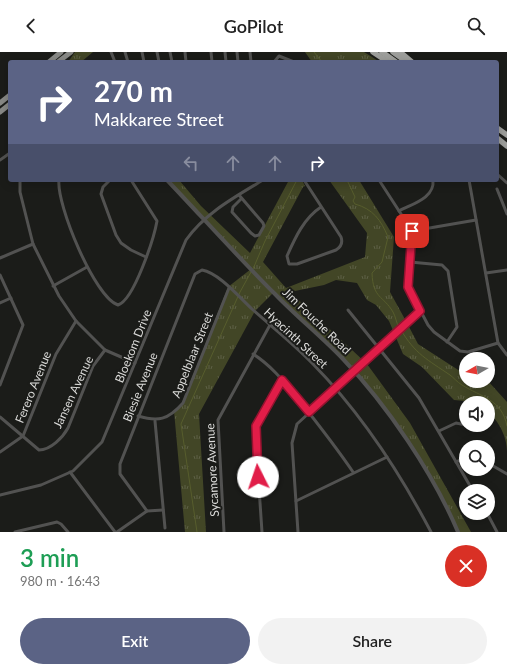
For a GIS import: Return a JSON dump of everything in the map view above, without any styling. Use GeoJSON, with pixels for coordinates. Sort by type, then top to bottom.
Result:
{"type":"FeatureCollection","features":[{"type":"Feature","properties":{"kind":"highway"},"geometry":{"type":"LineString","coordinates":[[373,52],[385,60]]}},
{"type":"Feature","properties":{"kind":"highway"},"geometry":{"type":"LineString","coordinates":[[382,52],[393,60]]}},
{"type":"Feature","properties":{"kind":"highway"},"geometry":{"type":"LineString","coordinates":[[393,52],[404,60]]}},
{"type":"Feature","properties":{"kind":"highway"},"geometry":{"type":"LineString","coordinates":[[400,52],[410,60]]}},
{"type":"Feature","properties":{"kind":"highway"},"geometry":{"type":"LineString","coordinates":[[499,140],[507,146]]}},
{"type":"Feature","properties":{"kind":"main road"},"geometry":{"type":"LineString","coordinates":[[58,60],[69,53]]}},
{"type":"Feature","properties":{"kind":"main road"},"geometry":{"type":"LineString","coordinates":[[0,104],[8,97]]}},
{"type":"Feature","properties":{"kind":"main road"},"geometry":{"type":"LineString","coordinates":[[0,112],[8,106]]}},
{"type":"Feature","properties":{"kind":"street"},"geometry":{"type":"LineString","coordinates":[[275,60],[278,56],[289,60]]}},
{"type":"Feature","properties":{"kind":"street"},"geometry":{"type":"LineString","coordinates":[[499,176],[507,182]]}},
{"type":"Feature","properties":{"kind":"street"},"geometry":{"type":"LineString","coordinates":[[20,182],[20,192],[33,244],[54,286],[76,321],[105,350],[135,363]]}},
{"type":"Feature","properties":{"kind":"street"},"geometry":{"type":"LineString","coordinates":[[59,182],[71,231],[87,267],[108,298],[116,304],[120,304],[131,292],[146,257],[157,222],[133,182]]}},
{"type":"Feature","properties":{"kind":"street"},"geometry":{"type":"LineString","coordinates":[[108,182],[103,188],[101,194],[116,235],[127,248],[146,257]]}},
{"type":"Feature","properties":{"kind":"street","name":"Jim Fouche Road"},"geometry":{"type":"LineString","coordinates":[[169,182],[252,270],[354,371],[390,417],[408,443],[434,484],[458,532]]}},
{"type":"Feature","properties":{"kind":"street","name":"Bloekom Drive"},"geometry":{"type":"LineString","coordinates":[[0,495],[41,485],[70,472],[81,464],[102,442],[184,243],[204,220],[258,182]]}},
{"type":"Feature","properties":{"kind":"street"},"geometry":{"type":"LineString","coordinates":[[305,182],[341,237],[342,245],[336,250],[297,264],[289,264],[287,256],[305,223],[310,215],[321,207]]}},
{"type":"Feature","properties":{"kind":"street"},"geometry":{"type":"LineString","coordinates":[[380,182],[412,231],[408,287],[420,311],[431,328],[460,351],[466,352],[498,342]]}},
{"type":"Feature","properties":{"kind":"street"},"geometry":{"type":"LineString","coordinates":[[400,211],[430,194],[433,187],[433,182]]}},
{"type":"Feature","properties":{"kind":"street"},"geometry":{"type":"LineString","coordinates":[[469,182],[498,342],[507,355]]}},
{"type":"Feature","properties":{"kind":"street"},"geometry":{"type":"LineString","coordinates":[[498,189],[507,214]]}},
{"type":"Feature","properties":{"kind":"street"},"geometry":{"type":"LineString","coordinates":[[239,195],[263,223],[264,226],[259,235],[255,236],[251,233],[232,212],[233,207],[242,199]]}},
{"type":"Feature","properties":{"kind":"street"},"geometry":{"type":"LineString","coordinates":[[412,231],[476,220]]}},
{"type":"Feature","properties":{"kind":"street"},"geometry":{"type":"LineString","coordinates":[[0,258],[33,244]]}},
{"type":"Feature","properties":{"kind":"street"},"geometry":{"type":"LineString","coordinates":[[410,262],[442,265],[448,271],[457,327],[447,342]]}},
{"type":"Feature","properties":{"kind":"street"},"geometry":{"type":"LineString","coordinates":[[54,286],[87,267]]}},
{"type":"Feature","properties":{"kind":"street","name":"Hyacinth Street"},"geometry":{"type":"LineString","coordinates":[[202,270],[216,276],[306,357],[336,388],[371,433],[387,457],[412,496],[431,532]]}},
{"type":"Feature","properties":{"kind":"street","name":"Biesie Avenue"},"geometry":{"type":"LineString","coordinates":[[147,511],[119,470],[138,416],[195,274],[202,270]]}},
{"type":"Feature","properties":{"kind":"street"},"geometry":{"type":"LineString","coordinates":[[486,273],[507,270]]}},
{"type":"Feature","properties":{"kind":"street"},"geometry":{"type":"LineString","coordinates":[[0,275],[21,320],[22,328],[0,385]]}},
{"type":"Feature","properties":{"kind":"street","name":"Appelblaar Street"},"geometry":{"type":"LineString","coordinates":[[155,421],[176,410],[184,402],[229,288]]}},
{"type":"Feature","properties":{"kind":"street"},"geometry":{"type":"LineString","coordinates":[[0,303],[11,298]]}},
{"type":"Feature","properties":{"kind":"street"},"geometry":{"type":"LineString","coordinates":[[348,310],[419,398],[469,484]]}},
{"type":"Feature","properties":{"kind":"street"},"geometry":{"type":"LineString","coordinates":[[298,532],[292,439],[297,424],[420,311]]}},
{"type":"Feature","properties":{"kind":"street","name":"Ferero Avenue"},"geometry":{"type":"LineString","coordinates":[[0,452],[23,436],[56,354],[76,321]]}},
{"type":"Feature","properties":{"kind":"street","name":"Sycamore Avenue"},"geometry":{"type":"LineString","coordinates":[[224,532],[218,420],[270,325]]}},
{"type":"Feature","properties":{"kind":"street","name":"Jansen Avenue"},"geometry":{"type":"LineString","coordinates":[[0,418],[41,450],[51,446],[68,428],[94,366],[105,350]]}},
{"type":"Feature","properties":{"kind":"street"},"geometry":{"type":"LineString","coordinates":[[253,354],[271,368],[282,380],[332,441],[353,472]]}},
{"type":"Feature","properties":{"kind":"street"},"geometry":{"type":"LineString","coordinates":[[262,532],[255,429],[282,380]]}},
{"type":"Feature","properties":{"kind":"street"},"geometry":{"type":"LineString","coordinates":[[138,416],[155,421],[165,528]]}},
{"type":"Feature","properties":{"kind":"street"},"geometry":{"type":"LineString","coordinates":[[439,431],[456,423],[459,424]]}},
{"type":"Feature","properties":{"kind":"street"},"geometry":{"type":"LineString","coordinates":[[296,501],[353,472],[387,457]]}},
{"type":"Feature","properties":{"kind":"street"},"geometry":{"type":"LineString","coordinates":[[495,467],[507,474]]}},
{"type":"Feature","properties":{"kind":"street"},"geometry":{"type":"LineString","coordinates":[[70,472],[116,532],[147,511],[163,510]]}},
{"type":"Feature","properties":{"kind":"street"},"geometry":{"type":"LineString","coordinates":[[491,520],[497,532]]}},
{"type":"Feature","properties":{"kind":"street"},"geometry":{"type":"LineString","coordinates":[[15,532],[30,530],[58,522],[68,532]]}},
{"type":"Feature","properties":{"kind":"green space"},"geometry":{"type":"Polygon","coordinates":[[[75,52],[93,52],[83,60],[69,60],[75,52]]]}},
{"type":"Feature","properties":{"kind":"green space"},"geometry":{"type":"Polygon","coordinates":[[[305,52],[364,52],[377,60],[311,60],[305,52]]]}},
{"type":"Feature","properties":{"kind":"green space"},"geometry":{"type":"Polygon","coordinates":[[[169,182],[181,182],[201,206],[250,253],[288,182],[303,182],[305,186],[303,187],[263,262],[286,288],[365,257],[367,233],[330,182],[360,182],[394,237],[390,292],[418,344],[459,370],[459,388],[494,388],[507,402],[507,446],[502,430],[495,419],[495,396],[459,396],[459,400],[454,400],[422,367],[403,354],[389,321],[376,305],[367,300],[357,283],[336,280],[324,285],[290,292],[367,364],[410,423],[459,511],[459,520],[464,520],[471,532],[458,532],[428,473],[390,416],[344,360],[273,293],[255,311],[199,414],[206,532],[185,532],[174,411],[182,403],[228,287],[251,269],[169,182]]]}},
{"type":"Feature","properties":{"kind":"waterway"},"geometry":{"type":"LineString","coordinates":[[314,52],[320,60]]}},
{"type":"Feature","properties":{"kind":"waterway"},"geometry":{"type":"LineString","coordinates":[[253,269],[265,241],[296,182]]}},
{"type":"Feature","properties":{"kind":"waterway"},"geometry":{"type":"LineString","coordinates":[[348,182],[355,197],[353,201],[355,204],[372,212],[379,220],[388,237],[382,262],[372,273],[374,288],[393,312],[399,327]]}},
{"type":"Feature","properties":{"kind":"waterway"},"geometry":{"type":"LineString","coordinates":[[197,532],[181,424],[240,292],[251,272]]}},
{"type":"Feature","properties":{"kind":"waterway"},"geometry":{"type":"LineString","coordinates":[[401,330],[411,345],[422,356],[450,375],[460,384],[496,404],[501,410],[507,426]]}},
{"type":"Feature","properties":{"kind":"route"},"geometry":{"type":"LineString","coordinates":[[258,477],[255,429],[282,380],[309,412],[420,311],[408,287],[412,231]]}}]}
